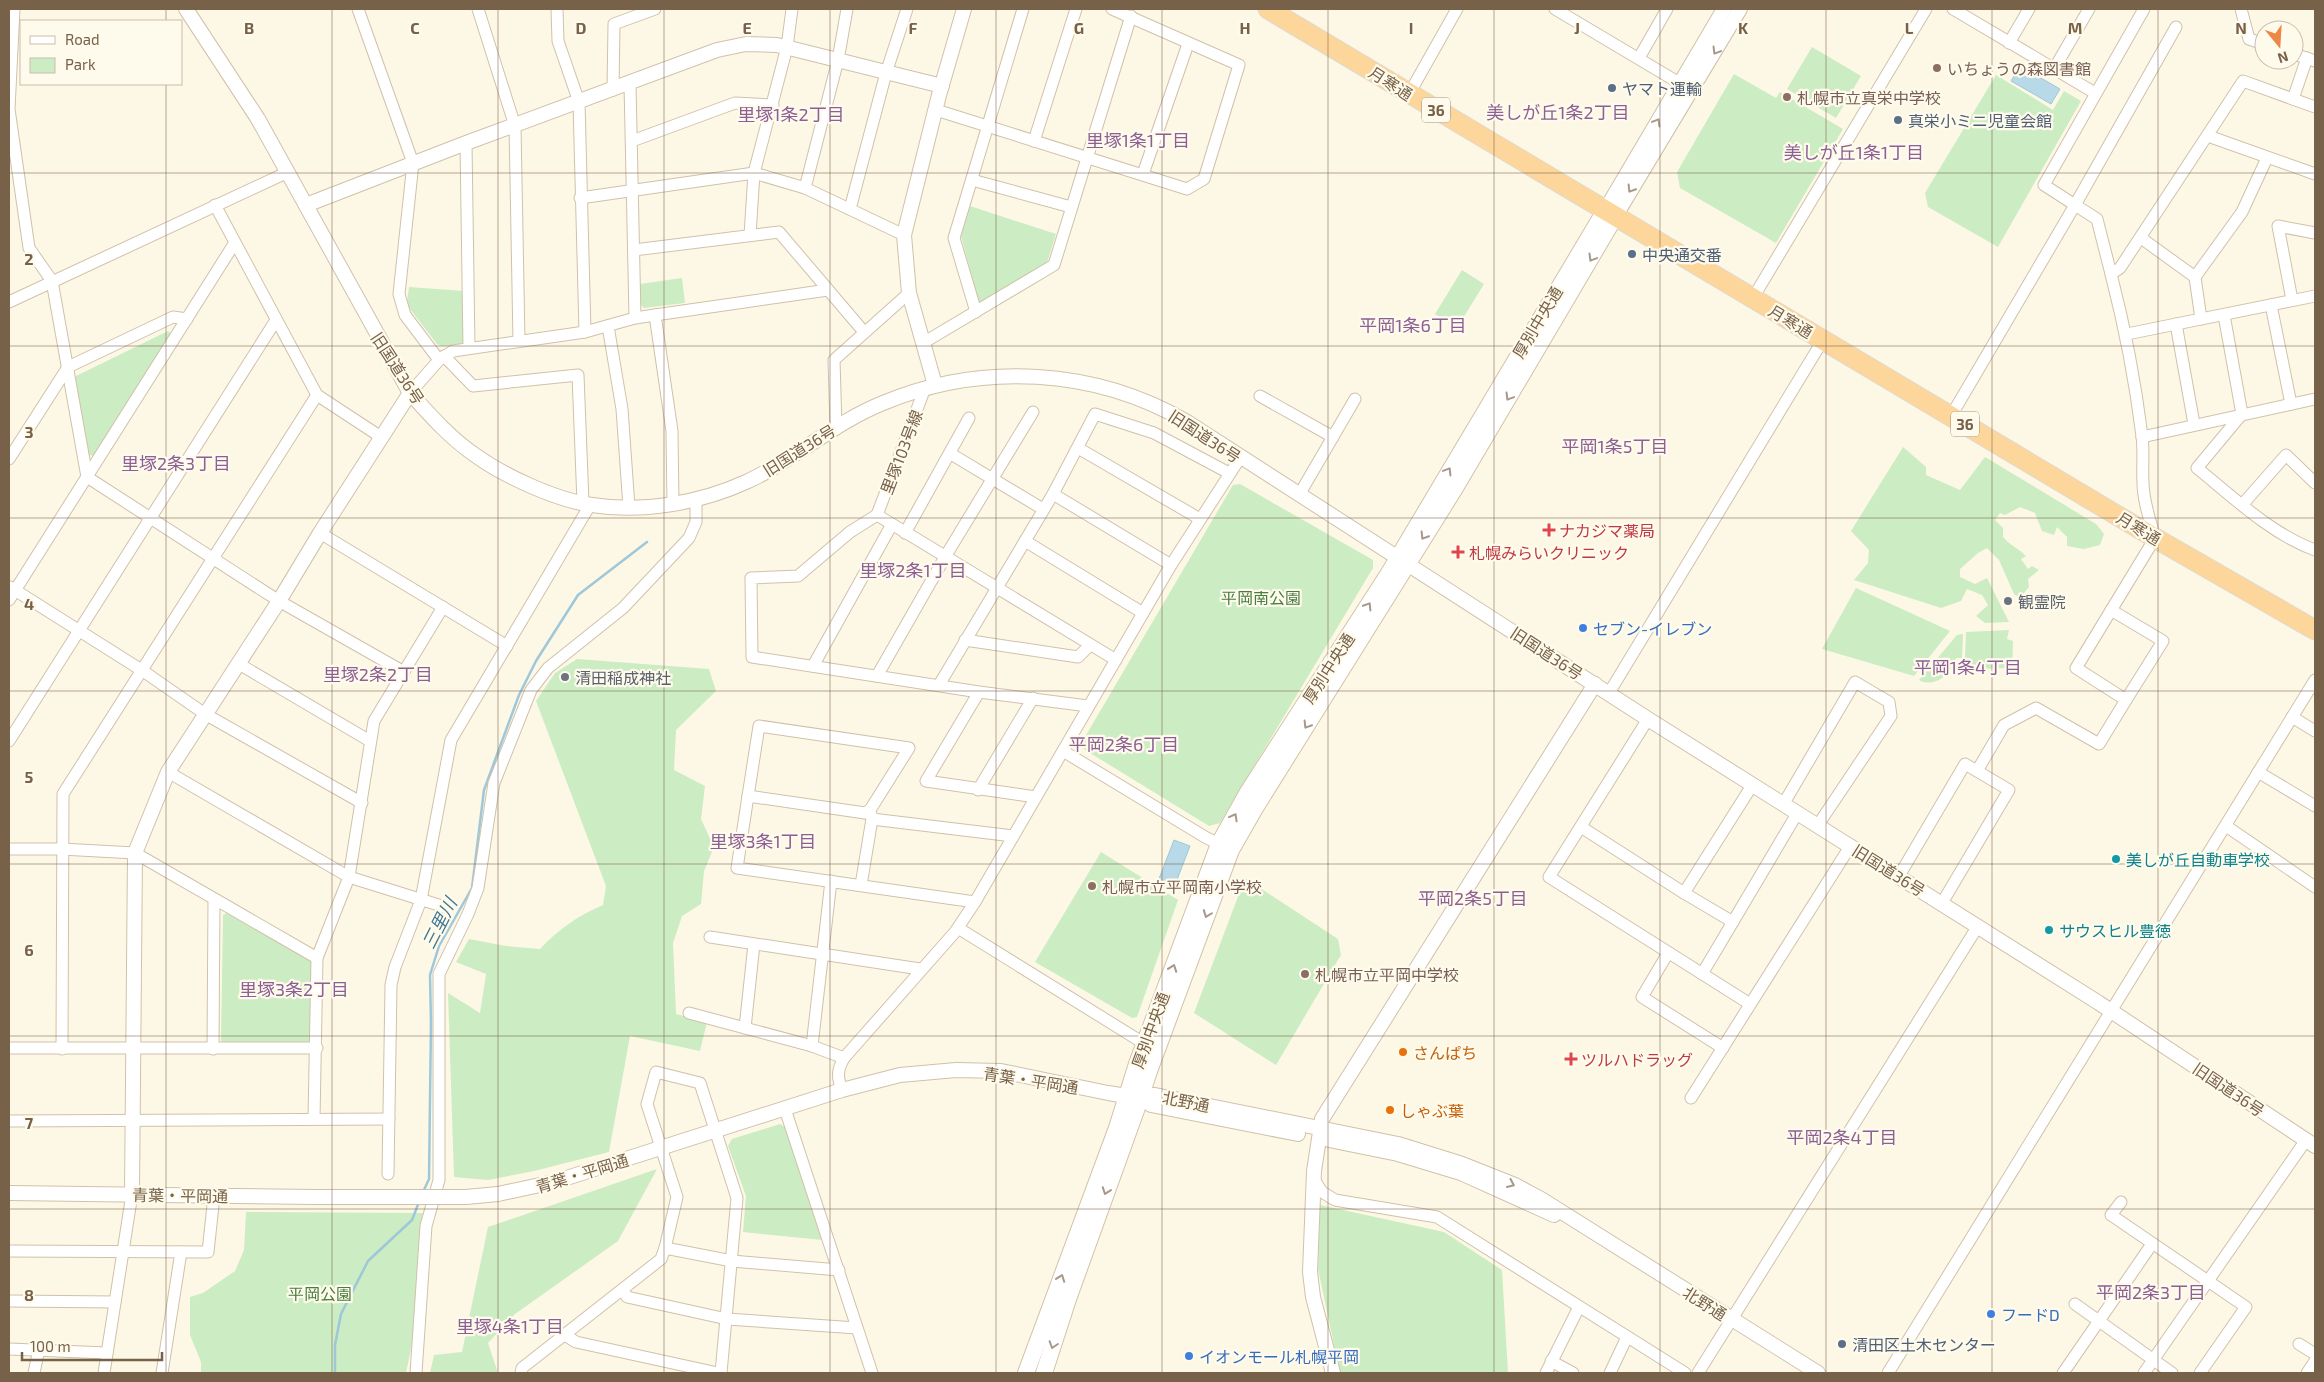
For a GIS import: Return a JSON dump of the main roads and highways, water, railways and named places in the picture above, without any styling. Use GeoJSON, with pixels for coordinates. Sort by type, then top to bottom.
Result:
{"type":"FeatureCollection","features":[{"type":"Feature","properties":{"kind":"highway","name":"月寒通"},"geometry":{"type":"LineString","coordinates":[[1268,9],[2155,538],[2315,630]]}},
{"type":"Feature","properties":{"kind":"main road","name":"厚別中央通"},"geometry":{"type":"LineString","coordinates":[[1044,1373],[1134,1096],[1145,1044],[1225,847],[1255,808],[1611,212]]}},
{"type":"Feature","properties":{"kind":"main road","name":"厚別中央通"},"geometry":{"type":"LineString","coordinates":[[1026,1373],[1134,1096],[1148,1071],[1225,847]]}},
{"type":"Feature","properties":{"kind":"water"},"geometry":{"type":"Polygon","coordinates":[[[2020,66],[2060,89],[2051,104],[2011,81],[2020,66]]]}},
{"type":"Feature","properties":{"kind":"water"},"geometry":{"type":"Polygon","coordinates":[[[1174,840],[1190,846],[1173,890],[1157,884],[1174,840]]]}},
{"type":"Feature","properties":{"kind":"waterway","name":"三里川"},"geometry":{"type":"LineString","coordinates":[[423,1192],[429,1179],[430,975],[439,946],[472,888],[484,790],[519,695],[536,661],[578,595],[647,542]]}},
{"type":"Feature","properties":{"kind":"waterway","name":"三里川"},"geometry":{"type":"LineString","coordinates":[[335,1373],[335,1345],[341,1314],[368,1261],[412,1220],[419,1202]]}},
{"type":"Feature","properties":{"kind":"place","name":"いちょうの森図書館"},"geometry":{"type":"Point","coordinates":[1937,68]}},
{"type":"Feature","properties":{"kind":"place","name":"ヤマト運輸"},"geometry":{"type":"Point","coordinates":[1612,88]}},
{"type":"Feature","properties":{"kind":"place","name":"札幌市立真栄中学校"},"geometry":{"type":"Point","coordinates":[1787,97]}},
{"type":"Feature","properties":{"kind":"place","name":"真栄小ミニ児童会館"},"geometry":{"type":"Point","coordinates":[1898,120]}},
{"type":"Feature","properties":{"kind":"place","name":"中央通交番"},"geometry":{"type":"Point","coordinates":[1632,254]}},
{"type":"Feature","properties":{"kind":"place","name":"ナカジマ薬局"},"geometry":{"type":"Point","coordinates":[1549,530]}},
{"type":"Feature","properties":{"kind":"place","name":"札幌みらいクリニック"},"geometry":{"type":"Point","coordinates":[1458,552]}},
{"type":"Feature","properties":{"kind":"place","name":"観霊院"},"geometry":{"type":"Point","coordinates":[2008,601]}},
{"type":"Feature","properties":{"kind":"place","name":"セブン-イレブン"},"geometry":{"type":"Point","coordinates":[1583,628]}},
{"type":"Feature","properties":{"kind":"place","name":"清田稲成神社"},"geometry":{"type":"Point","coordinates":[565,677]}},
{"type":"Feature","properties":{"kind":"place","name":"美しが丘自動車学校"},"geometry":{"type":"Point","coordinates":[2116,859]}},
{"type":"Feature","properties":{"kind":"place","name":"札幌市立平岡南小学校"},"geometry":{"type":"Point","coordinates":[1092,886]}},
{"type":"Feature","properties":{"kind":"place","name":"サウスヒル豊徳"},"geometry":{"type":"Point","coordinates":[2049,930]}},
{"type":"Feature","properties":{"kind":"place","name":"札幌市立平岡中学校"},"geometry":{"type":"Point","coordinates":[1305,974]}},
{"type":"Feature","properties":{"kind":"place","name":"さんぱち"},"geometry":{"type":"Point","coordinates":[1403,1052]}},
{"type":"Feature","properties":{"kind":"place","name":"ツルハドラッグ"},"geometry":{"type":"Point","coordinates":[1571,1059]}},
{"type":"Feature","properties":{"kind":"place","name":"しゃぶ葉"},"geometry":{"type":"Point","coordinates":[1390,1110]}},
{"type":"Feature","properties":{"kind":"place","name":"フードD"},"geometry":{"type":"Point","coordinates":[1991,1314]}},
{"type":"Feature","properties":{"kind":"place","name":"清田区土木センター"},"geometry":{"type":"Point","coordinates":[1842,1344]}},
{"type":"Feature","properties":{"kind":"place","name":"イオンモール札幌平岡"},"geometry":{"type":"Point","coordinates":[1189,1356]}},
{"type":"Feature","properties":{"kind":"district","name":"美しが丘1条2丁目"},"geometry":{"type":"Point","coordinates":[1558,112]}},
{"type":"Feature","properties":{"kind":"district","name":"里塚1条2丁目"},"geometry":{"type":"Point","coordinates":[791,114]}},
{"type":"Feature","properties":{"kind":"district","name":"里塚1条1丁目"},"geometry":{"type":"Point","coordinates":[1138,140]}},
{"type":"Feature","properties":{"kind":"district","name":"美しが丘1条1丁目"},"geometry":{"type":"Point","coordinates":[1854,152]}},
{"type":"Feature","properties":{"kind":"district","name":"平岡1条6丁目"},"geometry":{"type":"Point","coordinates":[1413,325]}},
{"type":"Feature","properties":{"kind":"district","name":"平岡1条5丁目"},"geometry":{"type":"Point","coordinates":[1615,446]}},
{"type":"Feature","properties":{"kind":"district","name":"里塚2条3丁目"},"geometry":{"type":"Point","coordinates":[176,463]}},
{"type":"Feature","properties":{"kind":"district","name":"里塚2条1丁目"},"geometry":{"type":"Point","coordinates":[913,570]}},
{"type":"Feature","properties":{"kind":"district","name":"平岡1条4丁目"},"geometry":{"type":"Point","coordinates":[1968,667]}},
{"type":"Feature","properties":{"kind":"district","name":"里塚2条2丁目"},"geometry":{"type":"Point","coordinates":[378,674]}},
{"type":"Feature","properties":{"kind":"district","name":"平岡2条6丁目"},"geometry":{"type":"Point","coordinates":[1124,744]}},
{"type":"Feature","properties":{"kind":"district","name":"里塚3条1丁目"},"geometry":{"type":"Point","coordinates":[763,841]}},
{"type":"Feature","properties":{"kind":"district","name":"平岡2条5丁目"},"geometry":{"type":"Point","coordinates":[1473,898]}},
{"type":"Feature","properties":{"kind":"district","name":"里塚3条2丁目"},"geometry":{"type":"Point","coordinates":[294,989]}},
{"type":"Feature","properties":{"kind":"district","name":"平岡2条4丁目"},"geometry":{"type":"Point","coordinates":[1842,1137]}},
{"type":"Feature","properties":{"kind":"district","name":"平岡2条3丁目"},"geometry":{"type":"Point","coordinates":[2151,1292]}},
{"type":"Feature","properties":{"kind":"district","name":"里塚4条1丁目"},"geometry":{"type":"Point","coordinates":[510,1326]}},
{"type":"Feature","properties":{"kind":"park label","name":"平岡南公園"},"geometry":{"type":"Point","coordinates":[1261,597]}},
{"type":"Feature","properties":{"kind":"park label","name":"平岡公園"},"geometry":{"type":"Point","coordinates":[320,1293]}}]}
